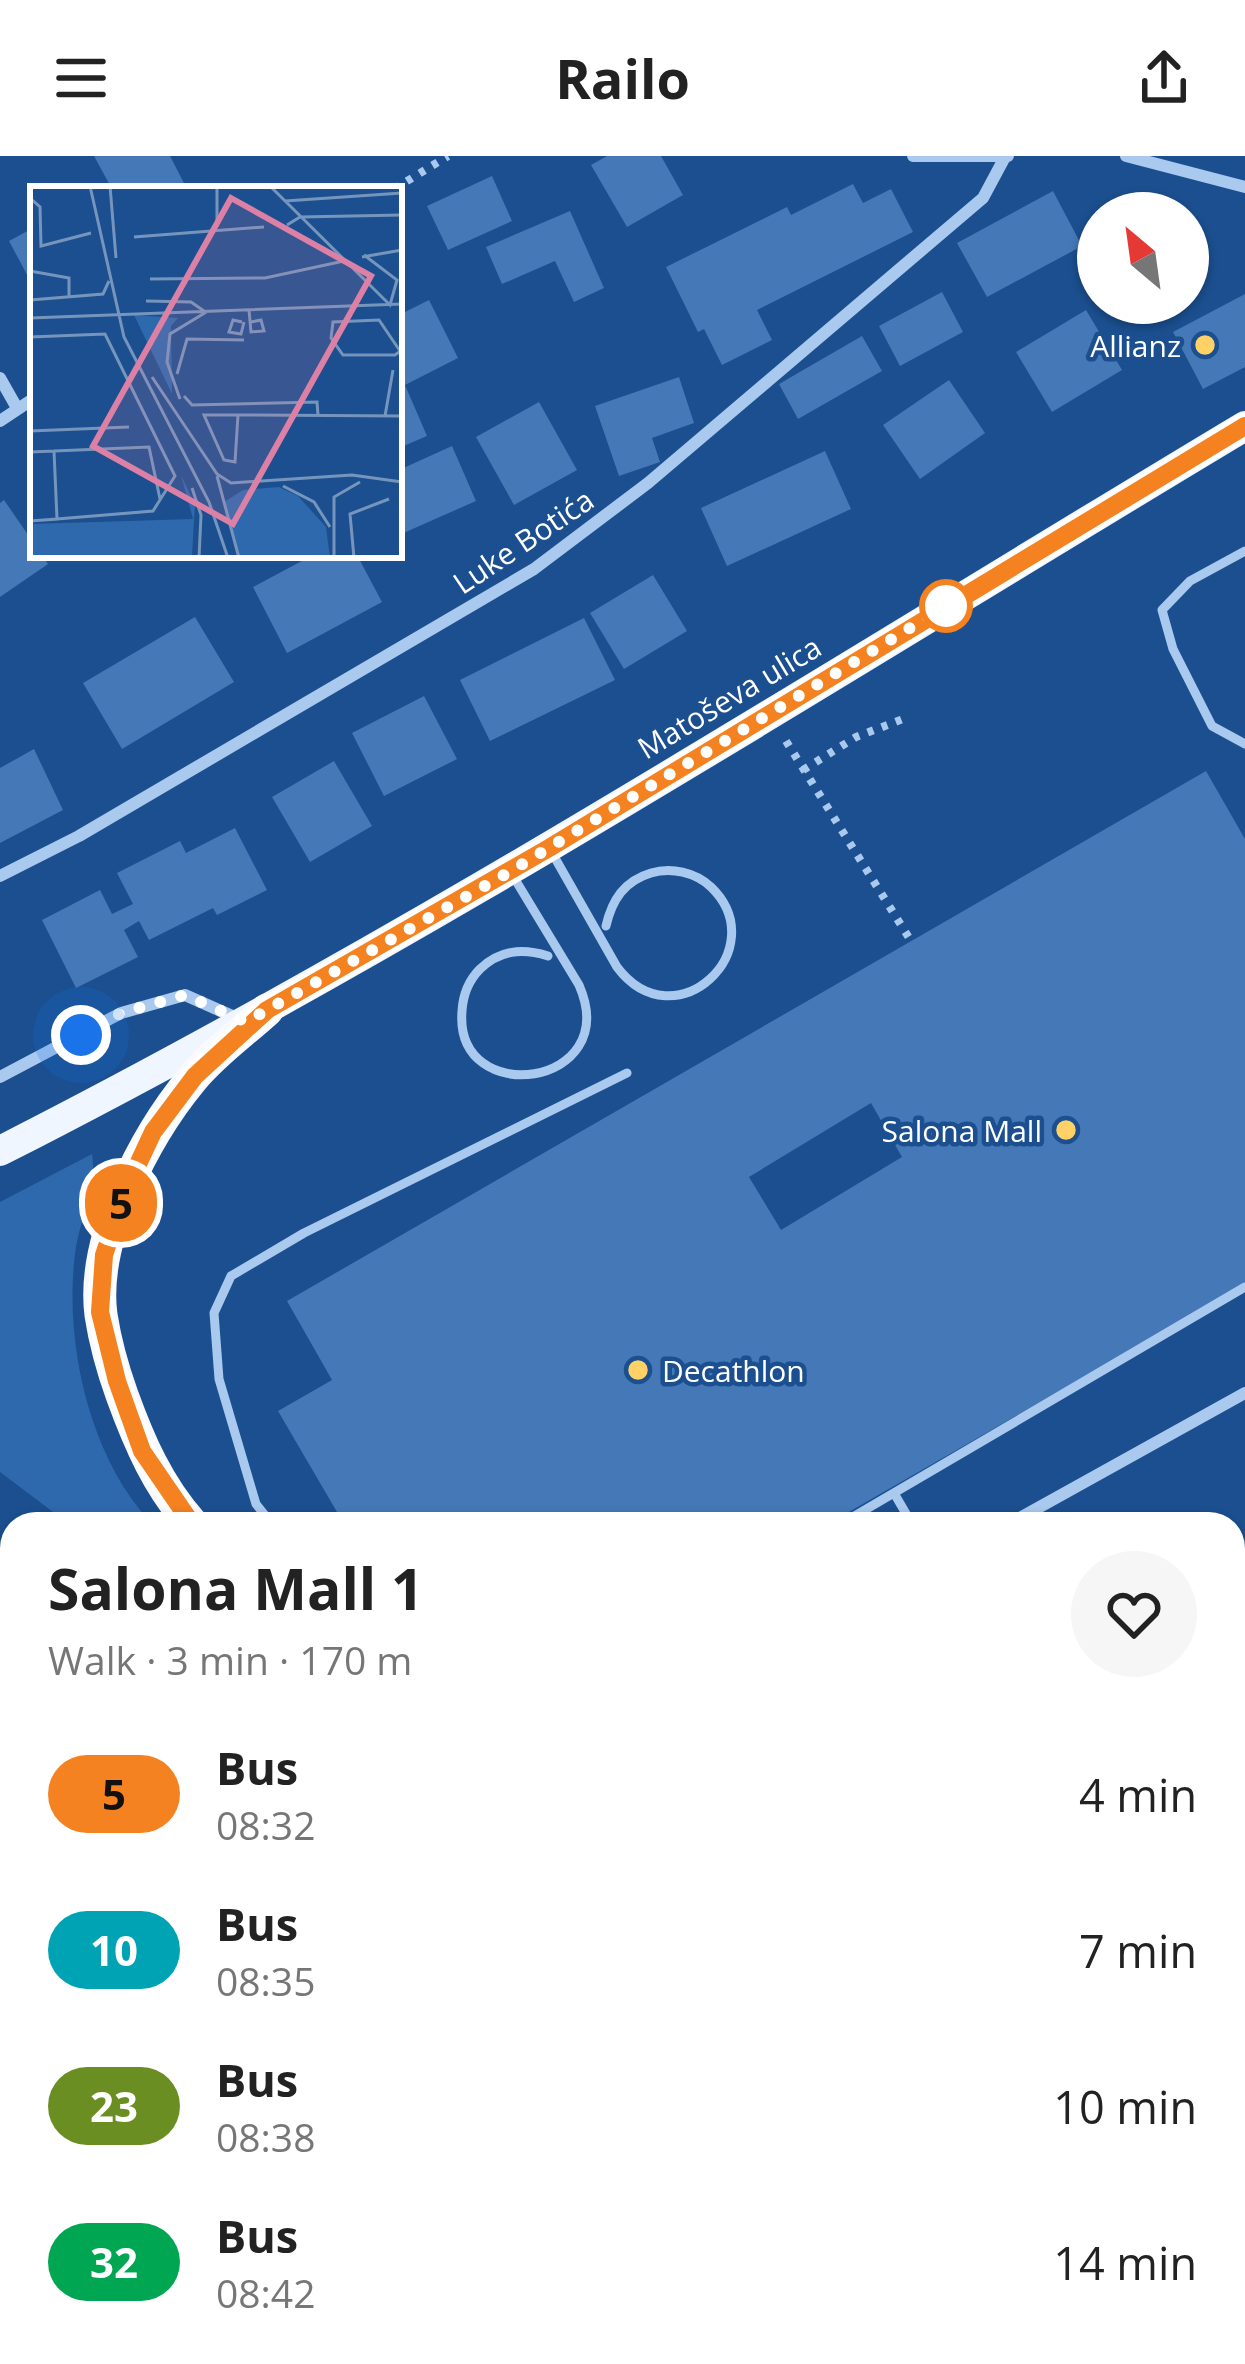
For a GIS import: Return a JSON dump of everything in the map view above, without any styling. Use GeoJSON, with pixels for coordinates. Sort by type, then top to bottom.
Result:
{"type":"FeatureCollection","features":[{"type":"Feature","properties":{"kind":"highway"},"geometry":{"type":"LineString","coordinates":[[184,1512],[142,1451],[117,1381],[100,1312],[104,1255],[125,1192],[153,1132],[195,1076],[256,1016]]}},
{"type":"Feature","properties":{"kind":"main road","name":"Matoševa ulica"},"geometry":{"type":"LineString","coordinates":[[0,1151],[256,1016],[511,871],[1245,426]]}},
{"type":"Feature","properties":{"kind":"street"},"geometry":{"type":"LineString","coordinates":[[913,156],[1007,156]]}},
{"type":"Feature","properties":{"kind":"street","name":"Luke Botića"},"geometry":{"type":"LineString","coordinates":[[0,876],[233,747],[534,568],[648,483],[983,198],[1007,156]]}},
{"type":"Feature","properties":{"kind":"street"},"geometry":{"type":"LineString","coordinates":[[1126,156],[1245,187]]}},
{"type":"Feature","properties":{"kind":"street"},"geometry":{"type":"LineString","coordinates":[[0,378],[17,408]]}},
{"type":"Feature","properties":{"kind":"street"},"geometry":{"type":"LineString","coordinates":[[0,421],[30,401]]}},
{"type":"Feature","properties":{"kind":"street"},"geometry":{"type":"LineString","coordinates":[[0,1077],[121,1013],[185,995],[256,1016]]}},
{"type":"Feature","properties":{"kind":"street"},"geometry":{"type":"LineString","coordinates":[[1031,1512],[1245,1394]]}},
{"type":"Feature","properties":{"kind":"lane"},"geometry":{"type":"LineString","coordinates":[[1245,551],[1190,581],[1162,610],[1173,649],[1212,726],[1245,744]]}},
{"type":"Feature","properties":{"kind":"lane"},"geometry":{"type":"LineString","coordinates":[[549,848],[617,967],[629,983],[646,993],[666,997],[704,985],[718,972],[732,935],[729,915],[704,880],[661,870],[622,889],[606,926]]}},
{"type":"Feature","properties":{"kind":"lane"},"geometry":{"type":"LineString","coordinates":[[511,871],[579,985],[587,1003],[587,1023],[581,1042],[553,1070],[514,1076],[495,1070],[466,1040],[461,1019],[472,977],[508,952],[530,950],[548,956]]}},
{"type":"Feature","properties":{"kind":"lane"},"geometry":{"type":"LineString","coordinates":[[262,1512],[256,1504],[219,1379],[214,1313],[231,1276],[304,1233],[627,1073]]}},
{"type":"Feature","properties":{"kind":"lane"},"geometry":{"type":"LineString","coordinates":[[862,1512],[1245,1286]]}},
{"type":"Feature","properties":{"kind":"lane"},"geometry":{"type":"LineString","coordinates":[[894,1493],[905,1512]]}},
{"type":"Feature","properties":{"kind":"path"},"geometry":{"type":"LineString","coordinates":[[399,186],[448,156]]}},
{"type":"Feature","properties":{"kind":"path"},"geometry":{"type":"LineString","coordinates":[[903,719],[856,737],[803,770],[911,941]]}},
{"type":"Feature","properties":{"kind":"shaded area"},"geometry":{"type":"Polygon","coordinates":[[[92,1154],[73,1288],[78,1361],[97,1433],[142,1512],[53,1512],[0,1472],[0,1202],[92,1154]]]}},
{"type":"Feature","properties":{"kind":"building"},"geometry":{"type":"Polygon","coordinates":[[[94,156],[170,156],[185,186],[110,186],[94,156]]]}},
{"type":"Feature","properties":{"kind":"building"},"geometry":{"type":"Polygon","coordinates":[[[607,156],[661,156],[683,195],[627,227],[591,165],[607,156]]]}},
{"type":"Feature","properties":{"kind":"building"},"geometry":{"type":"Polygon","coordinates":[[[492,176],[512,221],[448,250],[427,206],[492,176]]]}},
{"type":"Feature","properties":{"kind":"building"},"geometry":{"type":"Polygon","coordinates":[[[853,184],[863,203],[891,189],[913,232],[757,310],[772,340],[722,365],[704,329],[698,332],[666,267],[787,207],[791,215],[853,184]]]}},
{"type":"Feature","properties":{"kind":"building"},"geometry":{"type":"Polygon","coordinates":[[[1053,191],[1077,237],[1077,249],[987,297],[957,243],[1053,191]]]}},
{"type":"Feature","properties":{"kind":"building"},"geometry":{"type":"Polygon","coordinates":[[[570,211],[604,288],[574,302],[555,261],[502,284],[486,247],[570,211]]]}},
{"type":"Feature","properties":{"kind":"building"},"geometry":{"type":"Polygon","coordinates":[[[30,230],[30,280],[9,241],[30,230]]]}},
{"type":"Feature","properties":{"kind":"building"},"geometry":{"type":"Polygon","coordinates":[[[942,292],[963,332],[900,366],[879,326],[942,292]]]}},
{"type":"Feature","properties":{"kind":"building"},"geometry":{"type":"Polygon","coordinates":[[[1245,294],[1245,367],[1203,389],[1173,332],[1188,324],[1209,324],[1209,313],[1245,294]]]}},
{"type":"Feature","properties":{"kind":"building"},"geometry":{"type":"Polygon","coordinates":[[[429,300],[458,358],[405,385],[427,436],[402,447],[402,314],[429,300]]]}},
{"type":"Feature","properties":{"kind":"building"},"geometry":{"type":"Polygon","coordinates":[[[1077,315],[1077,324],[1094,324],[1122,370],[1052,412],[1016,352],[1077,315]]]}},
{"type":"Feature","properties":{"kind":"building"},"geometry":{"type":"Polygon","coordinates":[[[862,336],[882,371],[798,419],[779,384],[862,336]]]}},
{"type":"Feature","properties":{"kind":"building"},"geometry":{"type":"Polygon","coordinates":[[[679,377],[694,423],[652,438],[660,462],[619,476],[595,406],[679,377]]]}},
{"type":"Feature","properties":{"kind":"building"},"geometry":{"type":"Polygon","coordinates":[[[949,380],[985,433],[920,479],[883,425],[949,380]]]}},
{"type":"Feature","properties":{"kind":"building"},"geometry":{"type":"Polygon","coordinates":[[[539,402],[577,470],[514,505],[476,437],[539,402]]]}},
{"type":"Feature","properties":{"kind":"building"},"geometry":{"type":"Polygon","coordinates":[[[452,446],[476,501],[402,534],[402,469],[452,446]]]}},
{"type":"Feature","properties":{"kind":"building"},"geometry":{"type":"Polygon","coordinates":[[[825,451],[851,509],[727,566],[701,508],[825,451]]]}},
{"type":"Feature","properties":{"kind":"building"},"geometry":{"type":"Polygon","coordinates":[[[4,500],[30,538],[30,558],[44,558],[48,564],[0,597],[0,503],[4,500]]]}},
{"type":"Feature","properties":{"kind":"building"},"geometry":{"type":"Polygon","coordinates":[[[307,558],[359,558],[382,602],[287,653],[253,587],[307,558]]]}},
{"type":"Feature","properties":{"kind":"building"},"geometry":{"type":"Polygon","coordinates":[[[653,575],[687,631],[624,669],[590,613],[653,575]]]}},
{"type":"Feature","properties":{"kind":"building"},"geometry":{"type":"Polygon","coordinates":[[[195,617],[234,682],[122,749],[83,683],[195,617]]]}},
{"type":"Feature","properties":{"kind":"building"},"geometry":{"type":"Polygon","coordinates":[[[584,618],[615,680],[490,741],[460,680],[584,618]]]}},
{"type":"Feature","properties":{"kind":"building"},"geometry":{"type":"Polygon","coordinates":[[[424,696],[457,759],[384,796],[352,733],[424,696]]]}},
{"type":"Feature","properties":{"kind":"building"},"geometry":{"type":"Polygon","coordinates":[[[34,749],[63,810],[0,843],[0,768],[34,749]]]}},
{"type":"Feature","properties":{"kind":"building"},"geometry":{"type":"Polygon","coordinates":[[[334,761],[372,826],[310,862],[272,797],[334,761]]]}},
{"type":"Feature","properties":{"kind":"building","name":"Salona Mall"},"geometry":{"type":"Polygon","coordinates":[[[1206,771],[1245,839],[1245,1284],[849,1512],[337,1512],[278,1411],[332,1380],[287,1301],[1206,771]],[[871,1103],[749,1177],[781,1230],[902,1157],[871,1103]]]}},
{"type":"Feature","properties":{"kind":"building"},"geometry":{"type":"Polygon","coordinates":[[[235,828],[267,890],[217,915],[213,908],[149,940],[139,921],[124,930],[138,957],[76,988],[42,920],[100,890],[112,914],[133,904],[117,873],[180,841],[186,853],[235,828]]]}},
{"type":"Feature","properties":{"kind":"bus line","name":"5"},"geometry":{"type":"LineString","coordinates":[[182,1512],[142,1451],[117,1381],[100,1312],[104,1255],[125,1192],[153,1132],[195,1076],[267,1010],[549,848],[1245,426]]}},
{"type":"Feature","properties":{"kind":"place","name":"Allianz"},"geometry":{"type":"Point","coordinates":[1205,345]}},
{"type":"Feature","properties":{"kind":"place","name":"Salona Mall"},"geometry":{"type":"Point","coordinates":[1066,1130]}},
{"type":"Feature","properties":{"kind":"place","name":"Decathlon"},"geometry":{"type":"Point","coordinates":[638,1370]}},
{"type":"Feature","properties":{"kind":"route"},"geometry":{"type":"LineString","coordinates":[[81,1035],[121,1013],[185,995],[246,1022],[511,871],[946,606]]}}]}
